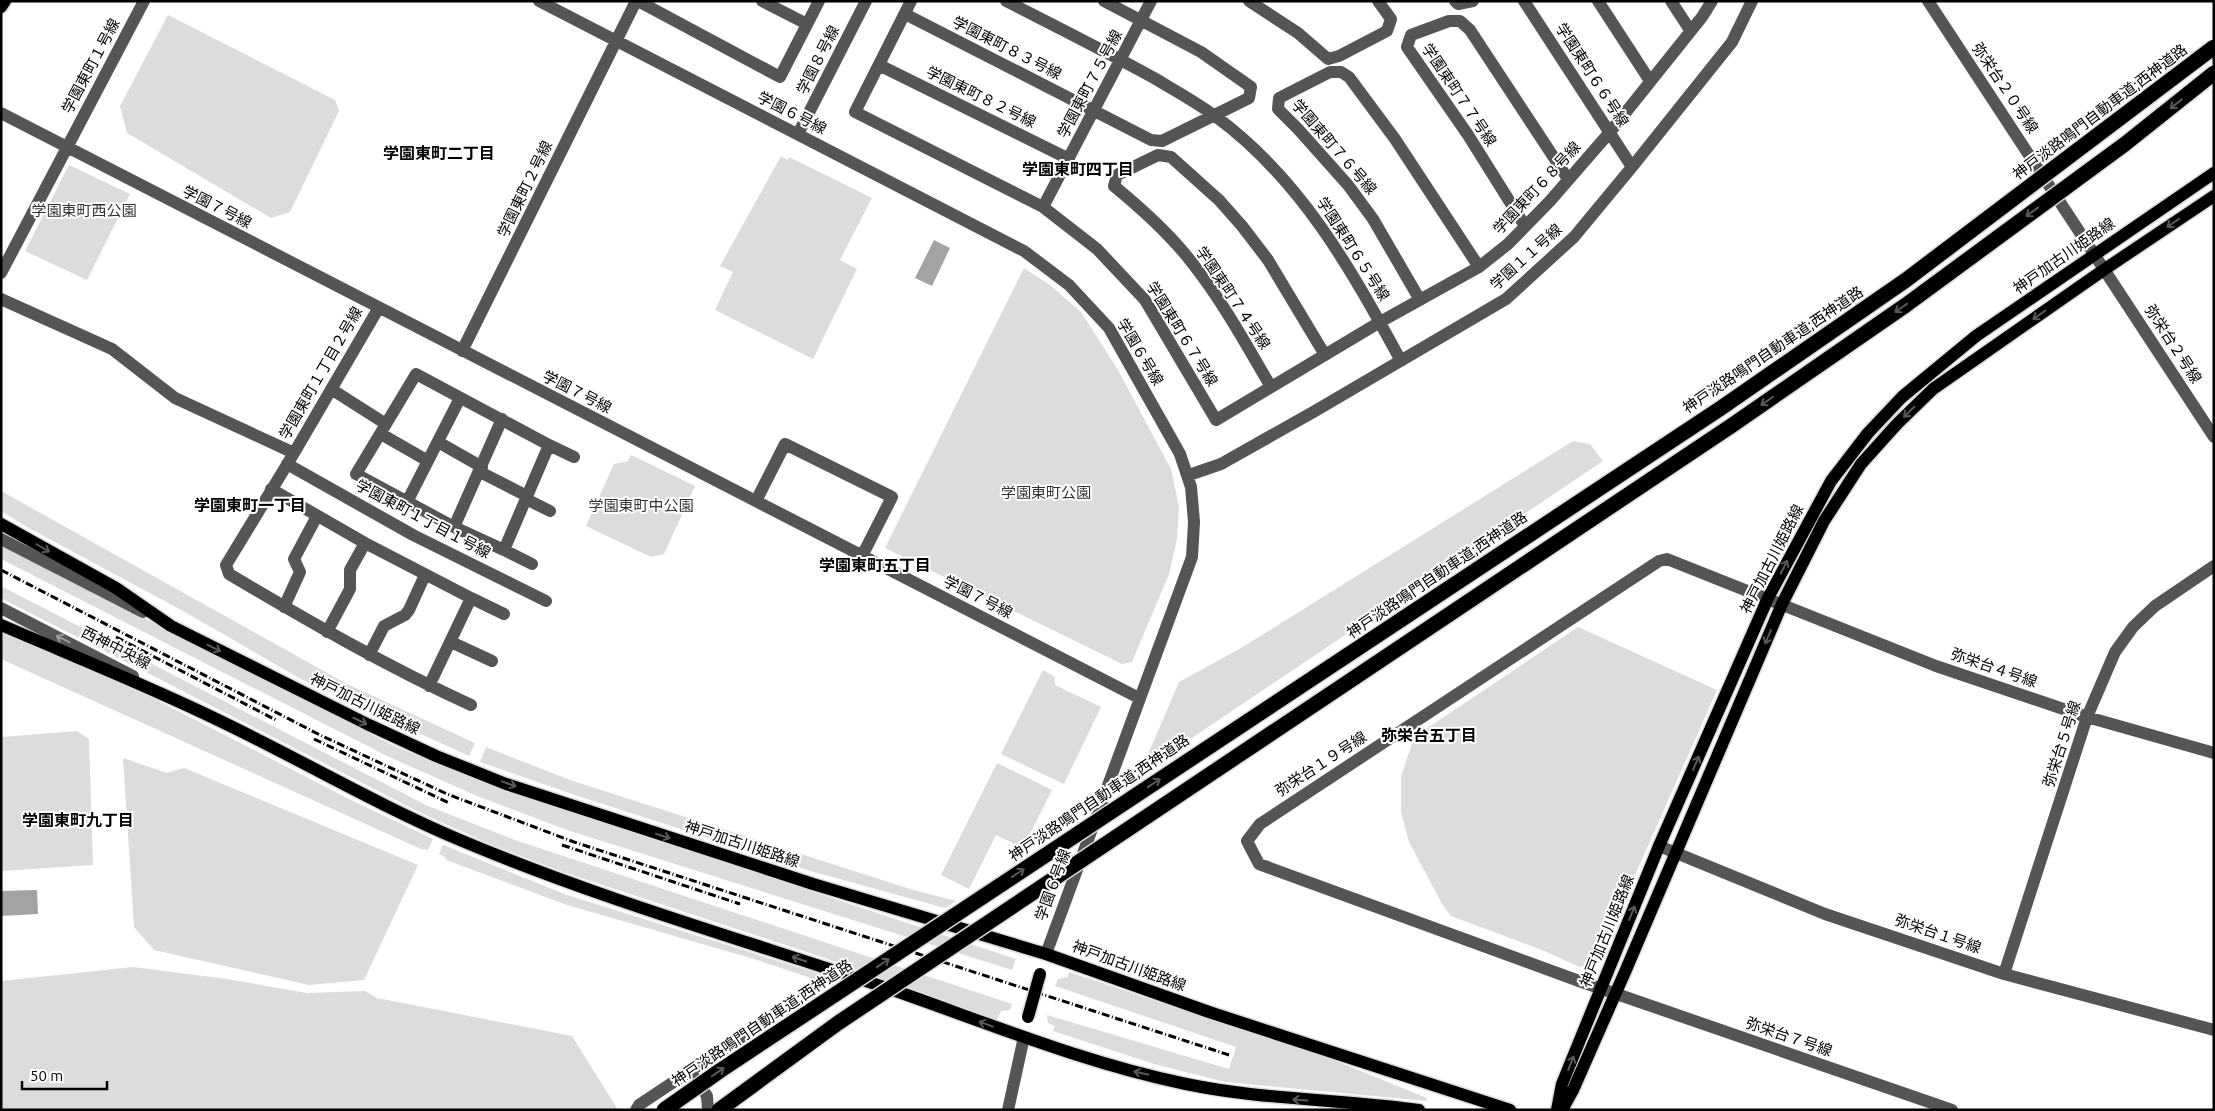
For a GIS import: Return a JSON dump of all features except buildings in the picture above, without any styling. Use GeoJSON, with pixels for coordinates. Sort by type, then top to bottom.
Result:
{"type":"FeatureCollection","features":[{"type":"Feature","properties":{"kind":"highway","name":"神戸淡路鳴門自動車道;西神道路"},"geometry":{"type":"LineString","coordinates":[[664,1110],[721,1070],[1721,408],[1906,280],[2214,47]]}},
{"type":"Feature","properties":{"kind":"highway"},"geometry":{"type":"LineString","coordinates":[[719,1110],[838,1023],[1714,437],[1898,310],[2125,144],[2214,73]]}},
{"type":"Feature","properties":{"kind":"main road"},"geometry":{"type":"LineString","coordinates":[[1,7],[5,1]]}},
{"type":"Feature","properties":{"kind":"main road","name":"神戸加古川姫路線"},"geometry":{"type":"LineString","coordinates":[[1557,1110],[1562,1084],[1659,846],[1768,598],[1831,481],[1868,433],[1902,397],[1976,336],[2214,173]]}},
{"type":"Feature","properties":{"kind":"main road","name":"神戸加古川姫路線"},"geometry":{"type":"LineString","coordinates":[[1562,1110],[1573,1090],[1616,993],[1782,604],[1824,521],[1861,464],[1897,424],[1933,390],[2104,269],[2214,196]]}},
{"type":"Feature","properties":{"kind":"main road","name":"神戸加古川姫路線"},"geometry":{"type":"LineString","coordinates":[[1,524],[116,588],[171,626],[366,724],[436,756],[506,784],[813,884],[1046,954],[1209,1012],[1510,1110]]}},
{"type":"Feature","properties":{"kind":"main road"},"geometry":{"type":"LineString","coordinates":[[1,624],[215,718],[372,799],[458,839],[566,882],[903,994],[1024,1037],[1134,1072],[1209,1088],[1283,1099],[1368,1104],[1419,1110]]}},
{"type":"Feature","properties":{"kind":"main road"},"geometry":{"type":"LineString","coordinates":[[1024,1037],[1046,954]]}},
{"type":"Feature","properties":{"kind":"street","name":"学園東町１号線"},"geometry":{"type":"LineString","coordinates":[[66,147],[144,1]]}},
{"type":"Feature","properties":{"kind":"street","name":"学園６号線"},"geometry":{"type":"LineString","coordinates":[[539,1],[1024,251],[1069,285],[1109,328],[1180,454],[1189,475],[1194,522],[1192,557],[1046,954]]}},
{"type":"Feature","properties":{"kind":"street"},"geometry":{"type":"LineString","coordinates":[[637,1],[780,77],[819,1]]}},
{"type":"Feature","properties":{"kind":"street","name":"学園東町２号線"},"geometry":{"type":"LineString","coordinates":[[462,351],[637,1]]}},
{"type":"Feature","properties":{"kind":"street"},"geometry":{"type":"LineString","coordinates":[[762,1],[808,24]]}},
{"type":"Feature","properties":{"kind":"street","name":"学園８号線"},"geometry":{"type":"LineString","coordinates":[[798,134],[866,1]]}},
{"type":"Feature","properties":{"kind":"street","name":"学園東町６７号線"},"geometry":{"type":"LineString","coordinates":[[911,1],[855,112],[1043,207],[1097,249],[1145,300],[1216,420],[1380,322]]}},
{"type":"Feature","properties":{"kind":"street","name":"学園東町６５号線"},"geometry":{"type":"LineString","coordinates":[[1006,1],[1121,60],[1215,115],[1252,146],[1291,185],[1320,222],[1401,361]]}},
{"type":"Feature","properties":{"kind":"street"},"geometry":{"type":"LineString","coordinates":[[1104,1],[1201,52],[1251,87],[1249,98],[1215,115]]}},
{"type":"Feature","properties":{"kind":"street","name":"学園東町７５号線"},"geometry":{"type":"LineString","coordinates":[[1043,207],[1151,1]]}},
{"type":"Feature","properties":{"kind":"street"},"geometry":{"type":"LineString","coordinates":[[1248,1],[1298,33],[1328,59],[1339,56],[1387,31],[1391,19],[1378,1]]}},
{"type":"Feature","properties":{"kind":"street"},"geometry":{"type":"LineString","coordinates":[[1455,1],[1458,4],[1473,1]]}},
{"type":"Feature","properties":{"kind":"street","name":"学園東町６６号線"},"geometry":{"type":"LineString","coordinates":[[1524,1],[1632,166]]}},
{"type":"Feature","properties":{"kind":"street"},"geometry":{"type":"LineString","coordinates":[[1598,1],[1650,81]]}},
{"type":"Feature","properties":{"kind":"street"},"geometry":{"type":"LineString","coordinates":[[1671,1],[1690,30]]}},
{"type":"Feature","properties":{"kind":"street","name":"学園東町６８号線"},"geometry":{"type":"LineString","coordinates":[[1380,322],[1479,267],[1508,244],[1610,132],[1712,1]]}},
{"type":"Feature","properties":{"kind":"street","name":"学園１１号線"},"geometry":{"type":"LineString","coordinates":[[1189,475],[1221,464],[1506,299],[1574,237],[1732,42],[1752,1]]}},
{"type":"Feature","properties":{"kind":"street","name":"弥栄台２０号線"},"geometry":{"type":"LineString","coordinates":[[1928,1],[2104,269]]}},
{"type":"Feature","properties":{"kind":"street","name":"学園東町８３号線"},"geometry":{"type":"LineString","coordinates":[[904,14],[1151,140],[1162,141],[1215,115]]}},
{"type":"Feature","properties":{"kind":"street","name":"学園東町７７号線"},"geometry":{"type":"LineString","coordinates":[[1525,226],[1468,135],[1407,47],[1411,35],[1449,21],[1460,21],[1470,30],[1568,179]]}},
{"type":"Feature","properties":{"kind":"street","name":"学園東町８２号線"},"geometry":{"type":"LineString","coordinates":[[879,65],[1068,159]]}},
{"type":"Feature","properties":{"kind":"street","name":"学園東町７６号線"},"geometry":{"type":"LineString","coordinates":[[1420,300],[1373,219],[1320,152],[1278,109],[1279,98],[1330,72],[1341,72],[1349,77],[1395,139],[1479,267]]}},
{"type":"Feature","properties":{"kind":"street","name":"学園７号線"},"geometry":{"type":"LineString","coordinates":[[1,114],[1139,698]]}},
{"type":"Feature","properties":{"kind":"street"},"geometry":{"type":"LineString","coordinates":[[1,273],[66,147]]}},
{"type":"Feature","properties":{"kind":"street","name":"学園東町７４号線"},"geometry":{"type":"LineString","coordinates":[[1271,387],[1197,270],[1148,216],[1114,186],[1116,175],[1158,156],[1171,156],[1219,200],[1268,260],[1325,355]]}},
{"type":"Feature","properties":{"kind":"street","name":"弥栄台２号線"},"geometry":{"type":"LineString","coordinates":[[2104,269],[2214,437]]}},
{"type":"Feature","properties":{"kind":"street","name":"学園東町１丁目２号線"},"geometry":{"type":"LineString","coordinates":[[1,299],[112,349],[176,398],[294,452],[378,309]]}},
{"type":"Feature","properties":{"kind":"street"},"geometry":{"type":"LineString","coordinates":[[532,564],[454,527],[356,474],[416,374],[574,458]]}},
{"type":"Feature","properties":{"kind":"street"},"geometry":{"type":"LineString","coordinates":[[331,390],[428,461]]}},
{"type":"Feature","properties":{"kind":"street"},"geometry":{"type":"LineString","coordinates":[[407,502],[460,398]]}},
{"type":"Feature","properties":{"kind":"street"},"geometry":{"type":"LineString","coordinates":[[454,527],[502,419]]}},
{"type":"Feature","properties":{"kind":"street"},"geometry":{"type":"LineString","coordinates":[[438,442],[550,511]]}},
{"type":"Feature","properties":{"kind":"street"},"geometry":{"type":"LineString","coordinates":[[756,500],[784,444],[892,498],[862,556]]}},
{"type":"Feature","properties":{"kind":"street"},"geometry":{"type":"LineString","coordinates":[[504,550],[550,445]]}},
{"type":"Feature","properties":{"kind":"street"},"geometry":{"type":"LineString","coordinates":[[294,452],[226,565],[229,574],[327,632],[471,706]]}},
{"type":"Feature","properties":{"kind":"street","name":"学園東町１丁目１号線"},"geometry":{"type":"LineString","coordinates":[[287,464],[413,535],[546,601]]}},
{"type":"Feature","properties":{"kind":"street"},"geometry":{"type":"LineString","coordinates":[[271,489],[365,543],[504,614]]}},
{"type":"Feature","properties":{"kind":"street"},"geometry":{"type":"LineString","coordinates":[[284,607],[300,572],[294,559],[317,516]]}},
{"type":"Feature","properties":{"kind":"street"},"geometry":{"type":"LineString","coordinates":[[1,538],[171,626]]}},
{"type":"Feature","properties":{"kind":"street"},"geometry":{"type":"LineString","coordinates":[[327,632],[350,589],[350,570],[365,543]]}},
{"type":"Feature","properties":{"kind":"street","name":"弥栄台１９号線"},"geometry":{"type":"LineString","coordinates":[[1616,993],[1259,864],[1247,841],[1260,824],[1660,561],[1667,559],[1768,598]]}},
{"type":"Feature","properties":{"kind":"street","name":"弥栄台５号線"},"geometry":{"type":"LineString","coordinates":[[2004,974],[2087,717],[2115,652],[2132,627],[2155,606],[2214,566]]}},
{"type":"Feature","properties":{"kind":"street"},"geometry":{"type":"LineString","coordinates":[[370,655],[384,626],[405,615],[409,610],[425,575]]}},
{"type":"Feature","properties":{"kind":"street"},"geometry":{"type":"LineString","coordinates":[[429,686],[472,598]]}},
{"type":"Feature","properties":{"kind":"street","name":"弥栄台４号線"},"geometry":{"type":"LineString","coordinates":[[1768,598],[1936,666],[2087,717],[2214,753]]}},
{"type":"Feature","properties":{"kind":"street","name":"西神中央線"},"geometry":{"type":"LineString","coordinates":[[1,608],[215,718]]}},
{"type":"Feature","properties":{"kind":"street"},"geometry":{"type":"LineString","coordinates":[[451,642],[492,661]]}},
{"type":"Feature","properties":{"kind":"street","name":"弥栄台１号線"},"geometry":{"type":"LineString","coordinates":[[1659,846],[1825,914],[2004,974],[2214,1030]]}},
{"type":"Feature","properties":{"kind":"street","name":"弥栄台７号線"},"geometry":{"type":"LineString","coordinates":[[1616,993],[1952,1110]]}},
{"type":"Feature","properties":{"kind":"street"},"geometry":{"type":"LineString","coordinates":[[636,1110],[638,1105],[743,1036]]}},
{"type":"Feature","properties":{"kind":"street"},"geometry":{"type":"LineString","coordinates":[[1008,1110],[1024,1037]]}},
{"type":"Feature","properties":{"kind":"street"},"geometry":{"type":"LineString","coordinates":[[690,1071],[707,1096],[708,1110]]}},
{"type":"Feature","properties":{"kind":"green space"},"geometry":{"type":"Polygon","coordinates":[[[168,15],[335,100],[339,111],[290,212],[271,218],[127,133],[120,106],[168,15]]]}},
{"type":"Feature","properties":{"kind":"green space"},"geometry":{"type":"Polygon","coordinates":[[[781,156],[787,160],[789,157],[872,198],[840,260],[857,269],[813,359],[715,310],[733,272],[720,266],[781,156]]]}},
{"type":"Feature","properties":{"kind":"green space","name":"学園東町西公園"},"geometry":{"type":"Polygon","coordinates":[[[69,165],[130,194],[87,280],[25,251],[69,165]]]}},
{"type":"Feature","properties":{"kind":"green space","name":"学園東町公園"},"geometry":{"type":"Polygon","coordinates":[[[1024,268],[1050,285],[1081,312],[1118,370],[1171,469],[1179,506],[1177,539],[1169,574],[1132,662],[1122,664],[885,548],[1024,268]]]}},
{"type":"Feature","properties":{"kind":"green space"},"geometry":{"type":"Polygon","coordinates":[[[1573,441],[1590,444],[1603,461],[1140,773],[1179,682],[1241,648],[1573,441]]]}},
{"type":"Feature","properties":{"kind":"green space","name":"学園東町中公園"},"geometry":{"type":"Polygon","coordinates":[[[631,455],[695,486],[664,554],[651,557],[586,526],[614,464],[628,461],[631,455]]]}},
{"type":"Feature","properties":{"kind":"green space"},"geometry":{"type":"Polygon","coordinates":[[[1,491],[347,684],[475,743],[469,756],[301,679],[183,611],[27,527],[1,511],[1,491]]]}},
{"type":"Feature","properties":{"kind":"green space"},"geometry":{"type":"Polygon","coordinates":[[[1,545],[392,745],[484,783],[1016,959],[1012,970],[570,831],[477,796],[387,756],[1,559],[1,545]]]}},
{"type":"Feature","properties":{"kind":"green space"},"geometry":{"type":"Polygon","coordinates":[[[1,586],[428,806],[515,840],[1012,1004],[1010,1010],[1001,1011],[997,1020],[822,957],[563,872],[492,845],[419,812],[1,598],[1,586]]]}},
{"type":"Feature","properties":{"kind":"green space"},"geometry":{"type":"Polygon","coordinates":[[[1578,627],[1717,690],[1596,963],[1580,967],[1542,950],[1451,916],[1442,904],[1409,842],[1401,812],[1401,777],[1414,737],[1578,627]]]}},
{"type":"Feature","properties":{"kind":"green space"},"geometry":{"type":"Polygon","coordinates":[[[1,631],[141,692],[355,802],[433,839],[428,850],[421,849],[1,659],[1,631]]]}},
{"type":"Feature","properties":{"kind":"green space"},"geometry":{"type":"Polygon","coordinates":[[[1043,670],[1055,677],[1055,685],[1101,707],[1064,784],[1001,754],[1043,670]]]}},
{"type":"Feature","properties":{"kind":"green space"},"geometry":{"type":"Polygon","coordinates":[[[77,731],[89,739],[93,865],[1,871],[1,737],[77,731]]]}},
{"type":"Feature","properties":{"kind":"green space"},"geometry":{"type":"Polygon","coordinates":[[[486,747],[570,780],[910,889],[956,901],[945,908],[807,870],[572,794],[480,762],[486,747]]]}},
{"type":"Feature","properties":{"kind":"green space"},"geometry":{"type":"Polygon","coordinates":[[[123,758],[167,773],[184,768],[418,865],[364,980],[309,985],[154,950],[134,927],[123,758]]]}},
{"type":"Feature","properties":{"kind":"green space"},"geometry":{"type":"Polygon","coordinates":[[[997,763],[1052,790],[1023,848],[996,835],[969,889],[941,875],[997,763]]]}},
{"type":"Feature","properties":{"kind":"green space"},"geometry":{"type":"Polygon","coordinates":[[[443,845],[567,895],[839,980],[832,985],[754,959],[567,905],[446,860],[445,857],[439,854],[443,845]]]}},
{"type":"Feature","properties":{"kind":"green space"},"geometry":{"type":"Polygon","coordinates":[[[133,967],[227,979],[307,993],[365,991],[377,998],[572,1036],[618,1110],[1,1110],[1,981],[133,967]]]}},
{"type":"Feature","properties":{"kind":"green space"},"geometry":{"type":"Polygon","coordinates":[[[1069,972],[1336,1061],[1427,1098],[1426,1101],[1225,1082],[1154,1064],[1053,1031],[1055,1026],[1048,1023],[1047,1015],[1229,1069],[1236,1047],[1055,986],[1058,979],[1068,977],[1069,972]]]}},
{"type":"Feature","properties":{"kind":"shaded area"},"geometry":{"type":"Polygon","coordinates":[[[934,240],[950,248],[932,286],[915,278],[934,240]]]}},
{"type":"Feature","properties":{"kind":"shaded area"},"geometry":{"type":"Polygon","coordinates":[[[37,890],[38,914],[1,916],[1,891],[37,890]]]}},
{"type":"Feature","properties":{"kind":"railway"},"geometry":{"type":"LineString","coordinates":[[1,570],[320,735],[447,794],[574,842],[1229,1055]]}},
{"type":"Feature","properties":{"kind":"railway"},"geometry":{"type":"LineString","coordinates":[[116,637],[276,720]]}},
{"type":"Feature","properties":{"kind":"railway"},"geometry":{"type":"LineString","coordinates":[[314,739],[449,803]]}},
{"type":"Feature","properties":{"kind":"railway"},"geometry":{"type":"LineString","coordinates":[[562,845],[740,904]]}},
{"type":"Feature","properties":{"kind":"district","name":"学園東町二丁目"},"geometry":{"type":"Point","coordinates":[439,153]}},
{"type":"Feature","properties":{"kind":"district","name":"学園東町四丁目"},"geometry":{"type":"Point","coordinates":[1078,169]}},
{"type":"Feature","properties":{"kind":"district","name":"学園東町一丁目"},"geometry":{"type":"Point","coordinates":[250,505]}},
{"type":"Feature","properties":{"kind":"district","name":"学園東町五丁目"},"geometry":{"type":"Point","coordinates":[875,565]}},
{"type":"Feature","properties":{"kind":"district","name":"弥栄台五丁目"},"geometry":{"type":"Point","coordinates":[1429,735]}},
{"type":"Feature","properties":{"kind":"district","name":"学園東町九丁目"},"geometry":{"type":"Point","coordinates":[78,820]}}]}
